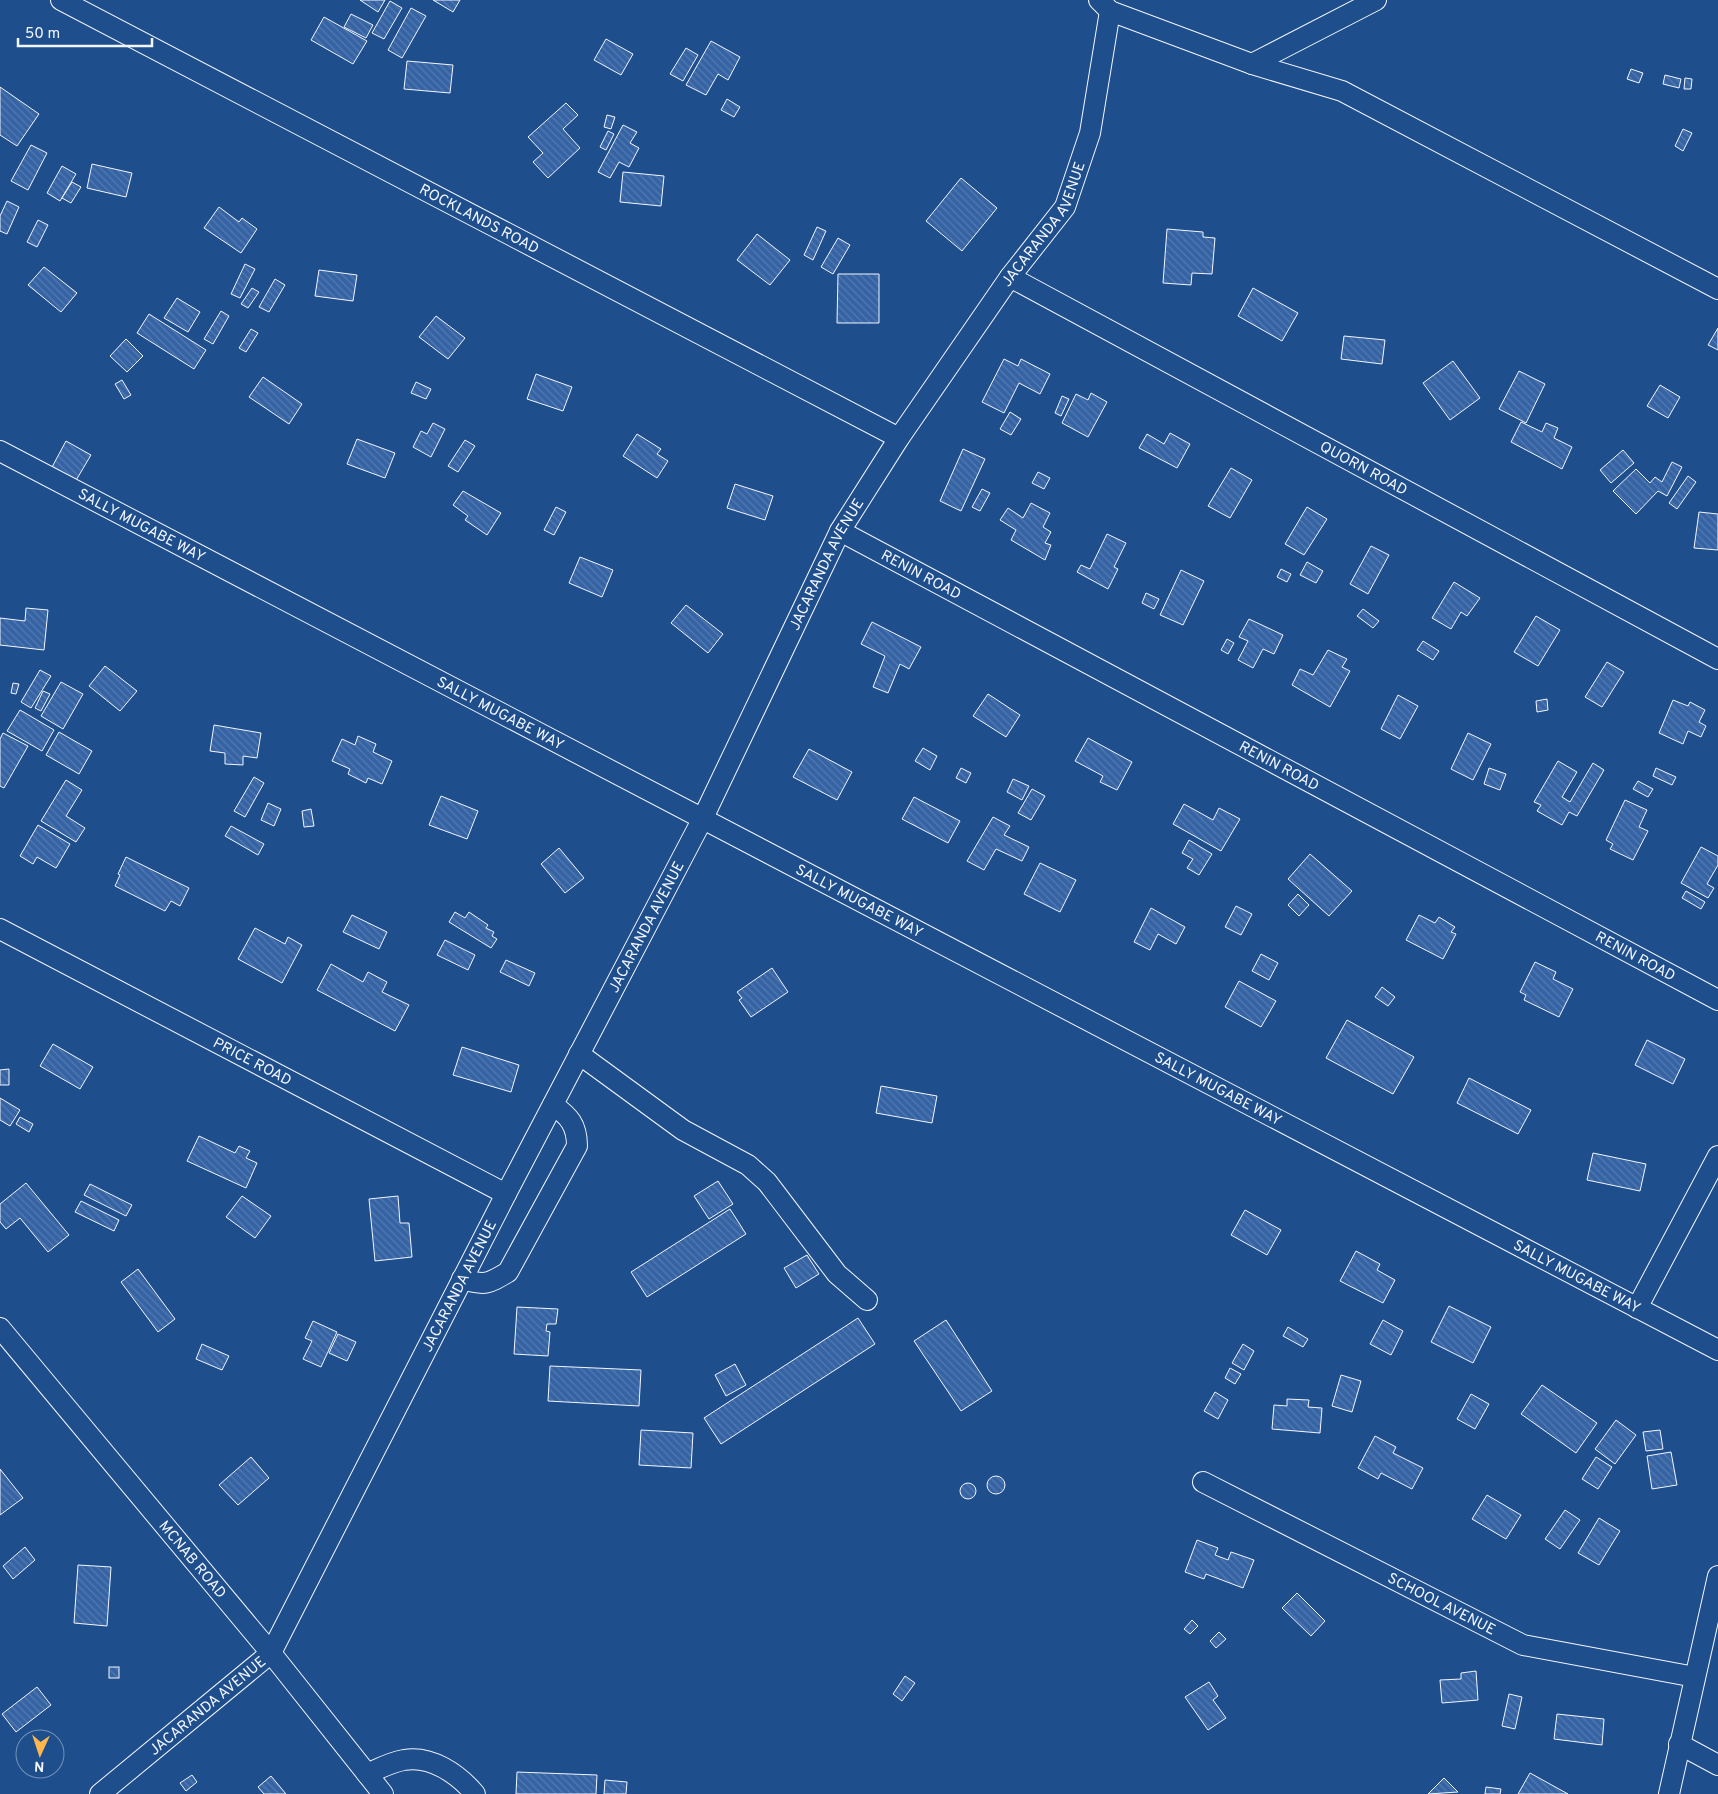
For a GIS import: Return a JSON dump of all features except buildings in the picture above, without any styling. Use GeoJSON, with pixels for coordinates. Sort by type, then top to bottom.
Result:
{"type":"FeatureCollection","features":[{"type":"Feature","properties":{"kind":"street","name":"ROCKLANDS ROAD"},"geometry":{"type":"LineString","coordinates":[[61,0],[899,438]]}},
{"type":"Feature","properties":{"kind":"street"},"geometry":{"type":"LineString","coordinates":[[1252,64],[1376,0]]}},
{"type":"Feature","properties":{"kind":"street","name":"JACARANDA AVENUE"},"geometry":{"type":"LineString","coordinates":[[100,1794],[271,1653],[462,1279],[702,820],[840,531],[899,438],[1010,277],[1065,207],[1090,133],[1104,5]]}},
{"type":"Feature","properties":{"kind":"street"},"geometry":{"type":"LineString","coordinates":[[1104,5],[1252,64],[1342,91],[1718,289]]}},
{"type":"Feature","properties":{"kind":"street","name":"QUORN ROAD"},"geometry":{"type":"LineString","coordinates":[[1010,277],[1718,659]]}},
{"type":"Feature","properties":{"kind":"street","name":"SALLY MUGABE WAY"},"geometry":{"type":"LineString","coordinates":[[0,451],[1718,1350]]}},
{"type":"Feature","properties":{"kind":"street","name":"RENIN ROAD"},"geometry":{"type":"LineString","coordinates":[[840,531],[1718,1000]]}},
{"type":"Feature","properties":{"kind":"street","name":"PRICE ROAD"},"geometry":{"type":"LineString","coordinates":[[0,929],[506,1194]]}},
{"type":"Feature","properties":{"kind":"street"},"geometry":{"type":"LineString","coordinates":[[579,1054],[682,1130],[748,1165],[767,1182],[837,1274],[867,1300]]}},
{"type":"Feature","properties":{"kind":"street"},"geometry":{"type":"LineString","coordinates":[[462,1279],[481,1285],[491,1282],[508,1272],[577,1146],[577,1131],[568,1115],[553,1104]]}},
{"type":"Feature","properties":{"kind":"street"},"geometry":{"type":"LineString","coordinates":[[1637,1308],[1718,1156]]}},
{"type":"Feature","properties":{"kind":"street","name":"MCNAB ROAD"},"geometry":{"type":"LineString","coordinates":[[0,1328],[271,1653],[383,1794]]}},
{"type":"Feature","properties":{"kind":"street","name":"SCHOOL AVENUE"},"geometry":{"type":"LineString","coordinates":[[1203,1482],[1523,1645],[1695,1677]]}},
{"type":"Feature","properties":{"kind":"street"},"geometry":{"type":"LineString","coordinates":[[1668,1794],[1718,1576]]}},
{"type":"Feature","properties":{"kind":"street"},"geometry":{"type":"LineString","coordinates":[[1679,1744],[1718,1765]]}},
{"type":"Feature","properties":{"kind":"street"},"geometry":{"type":"LineString","coordinates":[[367,1774],[404,1760],[423,1760],[442,1765],[475,1794]]}}]}
